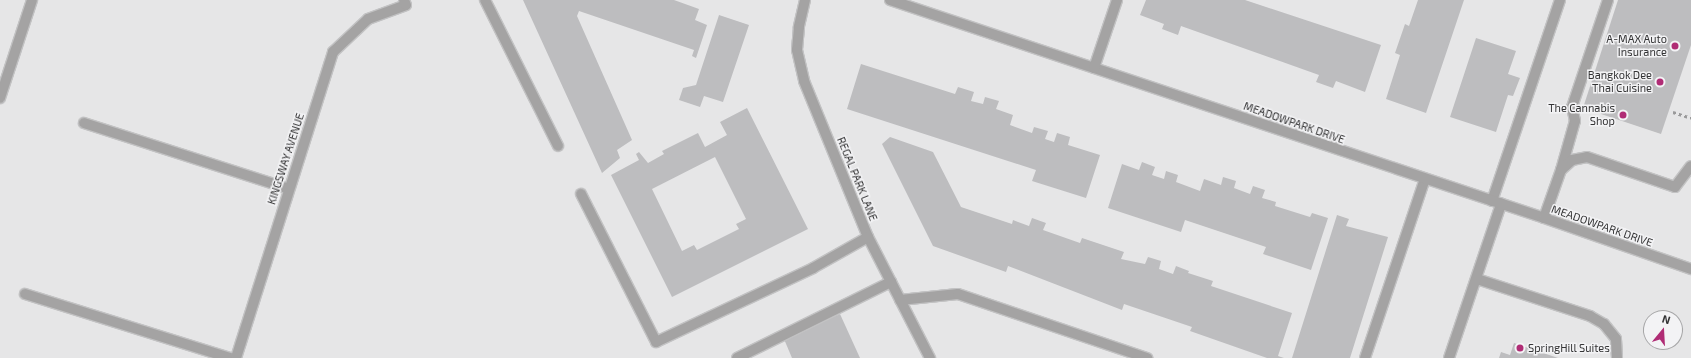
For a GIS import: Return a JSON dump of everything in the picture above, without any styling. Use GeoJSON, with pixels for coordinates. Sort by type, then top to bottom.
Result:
{"type":"FeatureCollection","features":[{"type":"Feature","properties":{"kind":"street"},"geometry":{"type":"LineString","coordinates":[[0,98],[32,0]]}},
{"type":"Feature","properties":{"kind":"street"},"geometry":{"type":"LineString","coordinates":[[485,0],[558,146]]}},
{"type":"Feature","properties":{"kind":"street","name":"REGAL PARK LANE"},"geometry":{"type":"LineString","coordinates":[[805,0],[799,27],[797,50],[804,81],[868,237],[930,358]]}},
{"type":"Feature","properties":{"kind":"street","name":"MEADOWPARK DRIVE"},"geometry":{"type":"LineString","coordinates":[[890,0],[1425,180],[1544,218],[1691,270]]}},
{"type":"Feature","properties":{"kind":"street"},"geometry":{"type":"LineString","coordinates":[[1094,68],[1117,0]]}},
{"type":"Feature","properties":{"kind":"street"},"geometry":{"type":"LineString","coordinates":[[1449,358],[1477,279],[1497,203],[1560,0]]}},
{"type":"Feature","properties":{"kind":"street"},"geometry":{"type":"LineString","coordinates":[[1544,218],[1561,170],[1575,121],[1572,107],[1608,0]]}},
{"type":"Feature","properties":{"kind":"street","name":"KINGSWAY AVENUE"},"geometry":{"type":"LineString","coordinates":[[236,358],[333,52],[368,19],[405,3]]}},
{"type":"Feature","properties":{"kind":"street"},"geometry":{"type":"LineString","coordinates":[[84,123],[289,189]]}},
{"type":"Feature","properties":{"kind":"street"},"geometry":{"type":"LineString","coordinates":[[1561,170],[1572,160],[1587,157],[1675,187],[1691,166]]}},
{"type":"Feature","properties":{"kind":"street"},"geometry":{"type":"LineString","coordinates":[[1365,358],[1425,180]]}},
{"type":"Feature","properties":{"kind":"street"},"geometry":{"type":"LineString","coordinates":[[581,194],[656,342],[813,268],[868,237]]}},
{"type":"Feature","properties":{"kind":"street"},"geometry":{"type":"LineString","coordinates":[[1477,279],[1590,316],[1604,324],[1616,339],[1617,358]]}},
{"type":"Feature","properties":{"kind":"street"},"geometry":{"type":"LineString","coordinates":[[737,358],[891,282]]}},
{"type":"Feature","properties":{"kind":"street"},"geometry":{"type":"LineString","coordinates":[[25,294],[230,358]]}},
{"type":"Feature","properties":{"kind":"street"},"geometry":{"type":"LineString","coordinates":[[900,300],[958,294],[1147,358]]}},
{"type":"Feature","properties":{"kind":"path"},"geometry":{"type":"LineString","coordinates":[[1673,112],[1691,118]]}},
{"type":"Feature","properties":{"kind":"building"},"geometry":{"type":"Polygon","coordinates":[[[523,0],[674,0],[699,9],[695,20],[707,25],[696,58],[692,56],[694,50],[579,11],[577,16],[632,140],[617,150],[620,158],[602,173],[523,0]]]}},
{"type":"Feature","properties":{"kind":"building"},"geometry":{"type":"Polygon","coordinates":[[[1146,0],[1245,0],[1381,45],[1365,92],[1336,81],[1333,88],[1316,82],[1319,75],[1181,26],[1178,35],[1162,29],[1164,24],[1140,15],[1146,0]]]}},
{"type":"Feature","properties":{"kind":"building"},"geometry":{"type":"Polygon","coordinates":[[[1418,0],[1464,0],[1426,113],[1386,99],[1400,55],[1395,53],[1405,24],[1409,26],[1418,0]]]}},
{"type":"Feature","properties":{"kind":"building"},"geometry":{"type":"Polygon","coordinates":[[[1618,0],[1691,0],[1691,45],[1661,134],[1583,108],[1618,0]]]}},
{"type":"Feature","properties":{"kind":"building"},"geometry":{"type":"Polygon","coordinates":[[[719,15],[749,25],[723,102],[704,96],[700,107],[679,100],[683,88],[696,85],[719,15]]]}},
{"type":"Feature","properties":{"kind":"building"},"geometry":{"type":"Polygon","coordinates":[[[1476,38],[1516,51],[1508,74],[1520,78],[1513,96],[1508,95],[1496,132],[1450,117],[1476,38]]]}},
{"type":"Feature","properties":{"kind":"building"},"geometry":{"type":"Polygon","coordinates":[[[861,64],[955,94],[958,87],[974,92],[971,101],[983,104],[985,97],[999,101],[996,109],[1013,115],[1010,125],[1032,133],[1034,127],[1048,131],[1045,139],[1054,142],[1057,133],[1070,137],[1068,145],[1100,155],[1086,198],[1032,181],[1036,170],[847,109],[861,64]]]}},
{"type":"Feature","properties":{"kind":"building"},"geometry":{"type":"Polygon","coordinates":[[[747,108],[808,229],[672,297],[611,175],[639,160],[636,154],[639,152],[648,163],[664,154],[662,151],[698,133],[705,147],[727,135],[720,122],[747,108]],[[715,157],[652,189],[682,251],[694,245],[697,250],[739,229],[736,224],[746,219],[715,157]]]}},
{"type":"Feature","properties":{"kind":"building"},"geometry":{"type":"Polygon","coordinates":[[[890,137],[933,152],[961,207],[1012,224],[1013,220],[1029,226],[1032,218],[1046,223],[1043,230],[1080,243],[1082,238],[1124,252],[1121,259],[1145,264],[1148,257],[1161,261],[1159,269],[1173,274],[1176,266],[1189,271],[1188,273],[1213,281],[1211,286],[1292,313],[1278,356],[1284,358],[1267,358],[1190,331],[1192,327],[1124,304],[1122,310],[1008,266],[1006,272],[933,246],[882,144],[890,137]]]}},
{"type":"Feature","properties":{"kind":"building"},"geometry":{"type":"Polygon","coordinates":[[[1142,162],[1155,167],[1152,175],[1164,179],[1166,171],[1178,175],[1176,182],[1200,191],[1204,179],[1221,185],[1223,177],[1236,181],[1234,188],[1250,194],[1253,186],[1265,190],[1262,198],[1276,202],[1275,206],[1310,217],[1312,213],[1328,218],[1311,270],[1263,254],[1266,247],[1185,220],[1181,232],[1108,208],[1122,164],[1139,170],[1142,162]]]}},
{"type":"Feature","properties":{"kind":"building"},"geometry":{"type":"Polygon","coordinates":[[[1337,215],[1349,219],[1346,226],[1388,237],[1350,358],[1292,358],[1337,215]]]}},
{"type":"Feature","properties":{"kind":"building"},"geometry":{"type":"Polygon","coordinates":[[[840,314],[860,358],[792,358],[784,339],[840,314]]]}},
{"type":"Feature","properties":{"kind":"building","name":"SpringHill Suites"},"geometry":{"type":"Polygon","coordinates":[[[1514,343],[1558,358],[1499,358],[1501,352],[1510,355],[1514,343]]]}},
{"type":"Feature","properties":{"kind":"place","name":"A-MAX Auto Insurance"},"geometry":{"type":"Point","coordinates":[1675,46]}},
{"type":"Feature","properties":{"kind":"place","name":"Bangkok Dee Thai Cuisine"},"geometry":{"type":"Point","coordinates":[1660,82]}},
{"type":"Feature","properties":{"kind":"place","name":"The Cannabis Shop"},"geometry":{"type":"Point","coordinates":[1623,115]}},
{"type":"Feature","properties":{"kind":"place","name":"SpringHill Suites"},"geometry":{"type":"Point","coordinates":[1520,348]}}]}
